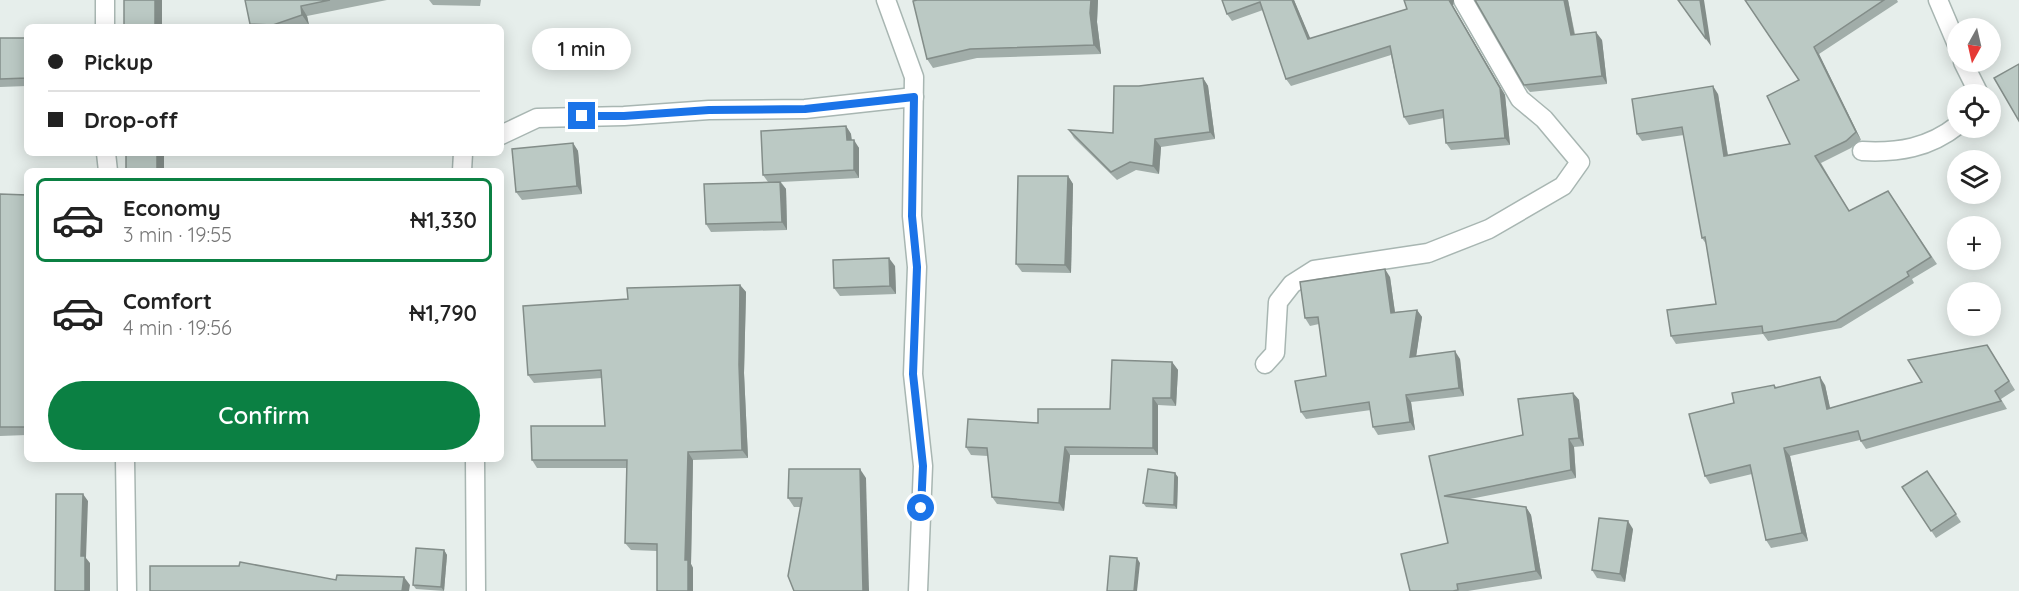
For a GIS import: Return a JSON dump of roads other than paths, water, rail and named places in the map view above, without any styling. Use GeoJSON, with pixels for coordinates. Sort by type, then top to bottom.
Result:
{"type":"FeatureCollection","features":[{"type":"Feature","properties":{"kind":"street"},"geometry":{"type":"LineString","coordinates":[[105,0],[105,24]]}},
{"type":"Feature","properties":{"kind":"street"},"geometry":{"type":"LineString","coordinates":[[886,0],[914,77],[912,216],[917,267],[913,374],[923,466],[918,591]]}},
{"type":"Feature","properties":{"kind":"street"},"geometry":{"type":"LineString","coordinates":[[1265,364],[1275,353],[1278,303],[1292,284],[1314,270],[1428,253],[1489,229],[1563,186],[1580,162],[1545,119],[1520,99],[1463,0]]}},
{"type":"Feature","properties":{"kind":"street"},"geometry":{"type":"LineString","coordinates":[[1938,0],[1947,21]]}},
{"type":"Feature","properties":{"kind":"street"},"geometry":{"type":"LineString","coordinates":[[504,134],[537,118],[624,116],[709,110],[805,109],[914,97]]}},
{"type":"Feature","properties":{"kind":"street"},"geometry":{"type":"LineString","coordinates":[[1862,151],[1891,153],[1918,148],[1947,134]]}},
{"type":"Feature","properties":{"kind":"street"},"geometry":{"type":"LineString","coordinates":[[125,462],[127,591]]}},
{"type":"Feature","properties":{"kind":"street"},"geometry":{"type":"LineString","coordinates":[[475,462],[476,591]]}}]}
